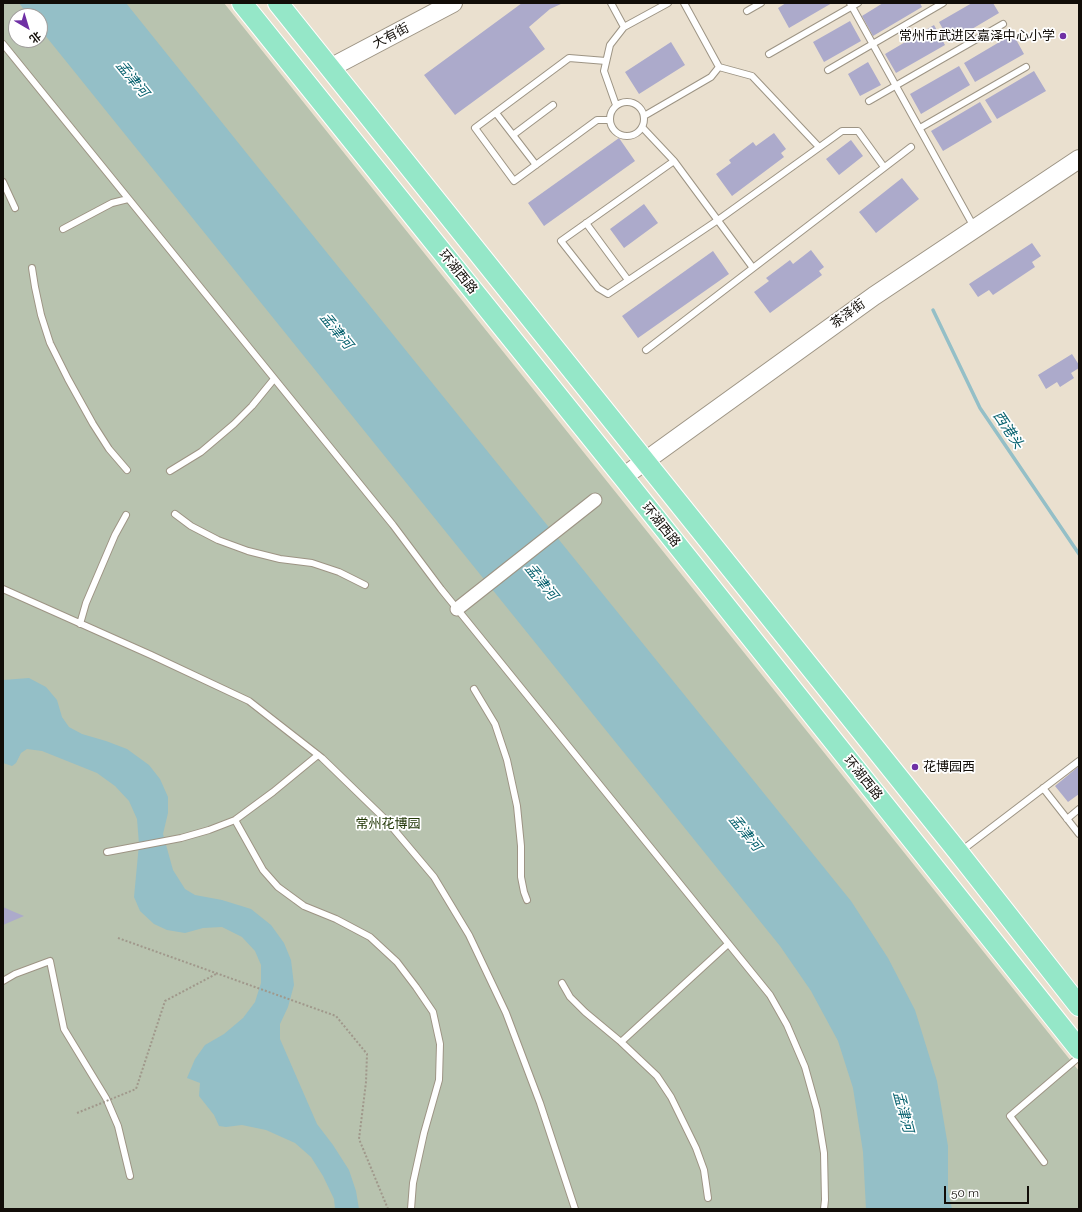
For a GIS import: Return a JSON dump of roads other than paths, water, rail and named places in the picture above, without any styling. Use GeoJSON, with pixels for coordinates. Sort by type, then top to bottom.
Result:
{"type":"FeatureCollection","features":[{"type":"Feature","properties":{"kind":"main road","name":"环湖西路"},"geometry":{"type":"LineString","coordinates":[[242,3],[623,477],[1079,1049]]}},
{"type":"Feature","properties":{"kind":"main road"},"geometry":{"type":"LineString","coordinates":[[278,3],[959,853],[1079,1006]]}},
{"type":"Feature","properties":{"kind":"street","name":"大有街"},"geometry":{"type":"LineString","coordinates":[[330,68],[453,3]]}},
{"type":"Feature","properties":{"kind":"street","name":"茶泽街"},"geometry":{"type":"LineString","coordinates":[[623,477],[874,296],[1079,159]]}},
{"type":"Feature","properties":{"kind":"street"},"geometry":{"type":"LineString","coordinates":[[462,606],[595,500]]}},
{"type":"Feature","properties":{"kind":"lane"},"geometry":{"type":"LineString","coordinates":[[611,3],[624,27]]}},
{"type":"Feature","properties":{"kind":"lane"},"geometry":{"type":"LineString","coordinates":[[616,105],[604,71],[610,45],[624,27],[668,3]]}},
{"type":"Feature","properties":{"kind":"lane"},"geometry":{"type":"LineString","coordinates":[[684,3],[719,67],[752,76],[819,147]]}},
{"type":"Feature","properties":{"kind":"lane"},"geometry":{"type":"LineString","coordinates":[[747,11],[761,3]]}},
{"type":"Feature","properties":{"kind":"lane"},"geometry":{"type":"LineString","coordinates":[[828,70],[943,3]]}},
{"type":"Feature","properties":{"kind":"lane"},"geometry":{"type":"LineString","coordinates":[[769,54],[853,4],[873,44],[975,228]]}},
{"type":"Feature","properties":{"kind":"lane"},"geometry":{"type":"LineString","coordinates":[[869,101],[1003,24]]}},
{"type":"Feature","properties":{"kind":"lane"},"geometry":{"type":"LineString","coordinates":[[3,44],[393,525],[462,606],[728,944],[770,995],[787,1025],[805,1067],[817,1110],[824,1153],[826,1200],[824,1209]]}},
{"type":"Feature","properties":{"kind":"lane"},"geometry":{"type":"LineString","coordinates":[[606,61],[569,58],[475,128],[514,181],[597,120],[610,120]]}},
{"type":"Feature","properties":{"kind":"lane"},"geometry":{"type":"LineString","coordinates":[[644,116],[711,77],[719,67]]}},
{"type":"Feature","properties":{"kind":"lane"},"geometry":{"type":"LineString","coordinates":[[920,128],[1026,67]]}},
{"type":"Feature","properties":{"kind":"lane"},"geometry":{"type":"LineString","coordinates":[[622,102],[633,103],[642,110],[644,116],[642,127],[634,134],[623,135],[614,130],[610,120],[613,109],[616,105],[622,102]]}},
{"type":"Feature","properties":{"kind":"lane"},"geometry":{"type":"LineString","coordinates":[[513,135],[553,105]]}},
{"type":"Feature","properties":{"kind":"lane"},"geometry":{"type":"LineString","coordinates":[[496,112],[536,165]]}},
{"type":"Feature","properties":{"kind":"lane"},"geometry":{"type":"LineString","coordinates":[[642,127],[674,161],[753,268]]}},
{"type":"Feature","properties":{"kind":"lane"},"geometry":{"type":"LineString","coordinates":[[674,161],[560,241],[598,288],[608,294],[718,220],[842,131],[858,131],[884,168]]}},
{"type":"Feature","properties":{"kind":"lane"},"geometry":{"type":"LineString","coordinates":[[646,350],[911,147]]}},
{"type":"Feature","properties":{"kind":"lane"},"geometry":{"type":"LineString","coordinates":[[3,182],[15,208]]}},
{"type":"Feature","properties":{"kind":"lane"},"geometry":{"type":"LineString","coordinates":[[63,229],[112,203],[128,199]]}},
{"type":"Feature","properties":{"kind":"lane"},"geometry":{"type":"LineString","coordinates":[[586,223],[628,280]]}},
{"type":"Feature","properties":{"kind":"lane"},"geometry":{"type":"LineString","coordinates":[[32,268],[41,315],[53,349],[93,424],[109,449],[127,470]]}},
{"type":"Feature","properties":{"kind":"lane"},"geometry":{"type":"LineString","coordinates":[[170,471],[201,452],[234,424],[252,406],[274,379]]}},
{"type":"Feature","properties":{"kind":"lane"},"geometry":{"type":"LineString","coordinates":[[175,514],[191,526],[218,540],[267,556],[312,563],[339,572],[365,585]]}},
{"type":"Feature","properties":{"kind":"lane"},"geometry":{"type":"LineString","coordinates":[[80,624],[86,603],[115,535],[126,515]]}},
{"type":"Feature","properties":{"kind":"lane"},"geometry":{"type":"LineString","coordinates":[[3,589],[151,655],[249,701],[318,755],[386,820],[434,877],[469,935],[506,1013],[540,1103],[575,1209]]}},
{"type":"Feature","properties":{"kind":"lane"},"geometry":{"type":"LineString","coordinates":[[474,689],[495,724],[507,760],[517,806],[521,846],[521,877],[527,900]]}},
{"type":"Feature","properties":{"kind":"lane"},"geometry":{"type":"LineString","coordinates":[[107,852],[181,838],[209,830],[234,820],[273,792],[318,755]]}},
{"type":"Feature","properties":{"kind":"lane"},"geometry":{"type":"LineString","coordinates":[[959,853],[1079,761]]}},
{"type":"Feature","properties":{"kind":"lane"},"geometry":{"type":"LineString","coordinates":[[1044,788],[1079,834]]}},
{"type":"Feature","properties":{"kind":"lane"},"geometry":{"type":"LineString","coordinates":[[1067,819],[1079,809]]}},
{"type":"Feature","properties":{"kind":"lane"},"geometry":{"type":"LineString","coordinates":[[234,820],[263,870],[278,887],[304,906],[336,919],[370,937],[397,962],[433,1012],[440,1044],[439,1080],[424,1133],[413,1183],[411,1209]]}},
{"type":"Feature","properties":{"kind":"lane"},"geometry":{"type":"LineString","coordinates":[[621,1042],[728,944]]}},
{"type":"Feature","properties":{"kind":"lane"},"geometry":{"type":"LineString","coordinates":[[3,982],[15,974],[50,961],[64,1029],[106,1098],[118,1126],[130,1176]]}},
{"type":"Feature","properties":{"kind":"lane"},"geometry":{"type":"LineString","coordinates":[[562,983],[570,997],[585,1012],[621,1042],[656,1076],[671,1097],[696,1148],[704,1170],[708,1198]]}},
{"type":"Feature","properties":{"kind":"lane"},"geometry":{"type":"LineString","coordinates":[[1044,1162],[1010,1116],[1079,1057]]}},
{"type":"Feature","properties":{"kind":"water","name":"孟津河"},"geometry":{"type":"Polygon","coordinates":[[[19,3],[126,3],[851,901],[888,958],[915,1010],[937,1081],[948,1146],[948,1191],[952,1209],[866,1209],[863,1152],[853,1088],[838,1041],[811,991],[780,946],[48,39],[48,8],[23,8],[19,3]]]}},
{"type":"Feature","properties":{"kind":"water"},"geometry":{"type":"Polygon","coordinates":[[[29,678],[46,687],[57,700],[62,717],[69,727],[82,734],[127,749],[149,765],[160,779],[168,797],[168,813],[163,834],[173,870],[185,889],[195,895],[222,900],[251,909],[271,925],[284,943],[291,960],[294,985],[288,1007],[280,1024],[280,1039],[317,1124],[349,1170],[356,1191],[359,1209],[335,1209],[334,1199],[323,1176],[311,1157],[295,1143],[266,1130],[242,1125],[226,1127],[219,1126],[214,1115],[199,1096],[200,1083],[187,1078],[195,1059],[205,1045],[224,1034],[243,1018],[255,1002],[261,983],[261,965],[255,951],[242,937],[222,927],[203,928],[185,933],[167,930],[154,924],[140,911],[134,897],[139,844],[137,819],[129,801],[115,786],[97,773],[42,751],[27,749],[21,753],[16,763],[12,766],[3,763],[3,680],[29,678]]]}},
{"type":"Feature","properties":{"kind":"waterway","name":"西港头"},"geometry":{"type":"LineString","coordinates":[[933,310],[980,408],[1079,554]]}},
{"type":"Feature","properties":{"kind":"place","name":"常州市武进区嘉泽中心小学"},"geometry":{"type":"Point","coordinates":[1063,36]}},
{"type":"Feature","properties":{"kind":"place","name":"花博园西"},"geometry":{"type":"Point","coordinates":[915,767]}},
{"type":"Feature","properties":{"kind":"park label","name":"常州花博园"},"geometry":{"type":"Point","coordinates":[388,824]}}]}
